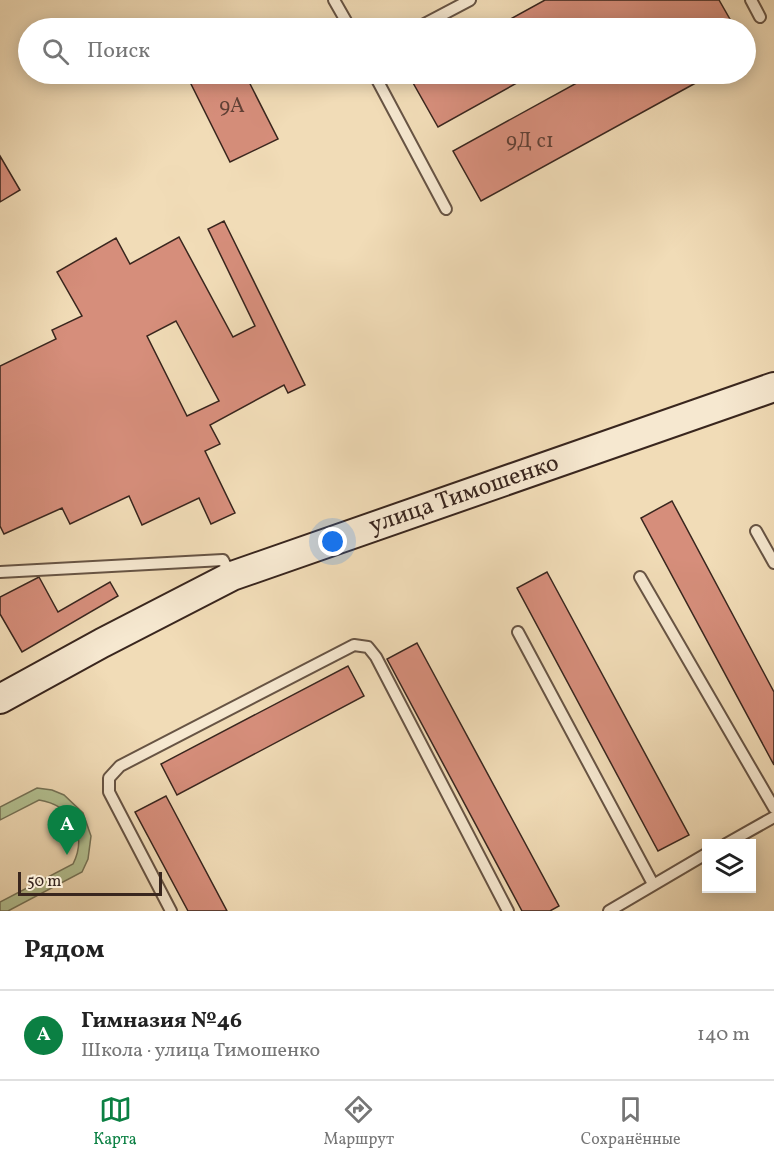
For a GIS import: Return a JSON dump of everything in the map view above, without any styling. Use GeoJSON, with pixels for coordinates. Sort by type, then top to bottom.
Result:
{"type":"FeatureCollection","features":[{"type":"Feature","properties":{"kind":"street","name":"улица Тимошенко"},"geometry":{"type":"LineString","coordinates":[[0,699],[232,576],[774,387]]}},
{"type":"Feature","properties":{"kind":"lane"},"geometry":{"type":"LineString","coordinates":[[334,0],[344,18]]}},
{"type":"Feature","properties":{"kind":"lane"},"geometry":{"type":"LineString","coordinates":[[436,18],[470,0]]}},
{"type":"Feature","properties":{"kind":"lane"},"geometry":{"type":"LineString","coordinates":[[751,0],[760,17]]}},
{"type":"Feature","properties":{"kind":"lane"},"geometry":{"type":"LineString","coordinates":[[379,84],[447,209]]}},
{"type":"Feature","properties":{"kind":"lane"},"geometry":{"type":"LineString","coordinates":[[756,531],[774,563]]}},
{"type":"Feature","properties":{"kind":"lane"},"geometry":{"type":"LineString","coordinates":[[0,572],[223,560],[232,576]]}},
{"type":"Feature","properties":{"kind":"lane"},"geometry":{"type":"LineString","coordinates":[[640,577],[774,808]]}},
{"type":"Feature","properties":{"kind":"lane"},"geometry":{"type":"LineString","coordinates":[[518,632],[653,884]]}},
{"type":"Feature","properties":{"kind":"lane"},"geometry":{"type":"LineString","coordinates":[[171,911],[109,792],[109,778],[120,766],[354,645],[368,647],[376,657],[508,911]]}},
{"type":"Feature","properties":{"kind":"lane"},"geometry":{"type":"LineString","coordinates":[[733,839],[774,817]]}},
{"type":"Feature","properties":{"kind":"lane"},"geometry":{"type":"LineString","coordinates":[[609,911],[702,856]]}},
{"type":"Feature","properties":{"kind":"green space"},"geometry":{"type":"Polygon","coordinates":[[[37,788],[52,790],[64,795],[83,813],[91,836],[88,859],[82,872],[8,911],[0,911],[0,902],[73,864],[77,853],[79,842],[74,823],[60,808],[50,803],[39,800],[0,820],[0,807],[37,788]]]}},
{"type":"Feature","properties":{"kind":"building"},"geometry":{"type":"Polygon","coordinates":[[[545,0],[719,0],[729,18],[512,18],[545,0]]]}},
{"type":"Feature","properties":{"kind":"building"},"geometry":{"type":"Polygon","coordinates":[[[191,84],[250,84],[278,139],[230,162],[191,84]]]}},
{"type":"Feature","properties":{"kind":"building"},"geometry":{"type":"Polygon","coordinates":[[[414,84],[515,84],[438,127],[414,84]]]}},
{"type":"Feature","properties":{"kind":"building"},"geometry":{"type":"Polygon","coordinates":[[[575,84],[694,84],[481,201],[453,151],[575,84]]]}},
{"type":"Feature","properties":{"kind":"building"},"geometry":{"type":"Polygon","coordinates":[[[0,156],[20,190],[0,202],[0,156]]]}},
{"type":"Feature","properties":{"kind":"building"},"geometry":{"type":"Polygon","coordinates":[[[224,221],[305,385],[288,393],[284,385],[210,425],[220,444],[205,451],[235,513],[211,524],[199,498],[142,525],[129,496],[70,524],[62,508],[4,534],[0,526],[0,366],[56,339],[52,330],[82,316],[57,272],[116,238],[130,264],[179,237],[233,337],[255,326],[208,229],[224,221]],[[176,321],[147,336],[187,416],[219,401],[176,321]]]}},
{"type":"Feature","properties":{"kind":"building"},"geometry":{"type":"Polygon","coordinates":[[[672,501],[774,692],[774,765],[641,518],[672,501]]]}},
{"type":"Feature","properties":{"kind":"building"},"geometry":{"type":"Polygon","coordinates":[[[547,572],[689,835],[658,851],[517,588],[547,572]]]}},
{"type":"Feature","properties":{"kind":"building"},"geometry":{"type":"Polygon","coordinates":[[[39,577],[58,612],[110,582],[118,596],[22,652],[0,614],[0,597],[39,577]]]}},
{"type":"Feature","properties":{"kind":"building"},"geometry":{"type":"Polygon","coordinates":[[[417,643],[559,906],[550,911],[522,911],[387,659],[417,643]]]}},
{"type":"Feature","properties":{"kind":"building"},"geometry":{"type":"Polygon","coordinates":[[[348,666],[364,696],[177,795],[161,764],[348,666]]]}},
{"type":"Feature","properties":{"kind":"building"},"geometry":{"type":"Polygon","coordinates":[[[166,796],[227,911],[188,911],[135,812],[166,796]]]}},
{"type":"Feature","properties":{"kind":"place","name":"Гимназия №46"},"geometry":{"type":"Point","coordinates":[67,855]}}]}
